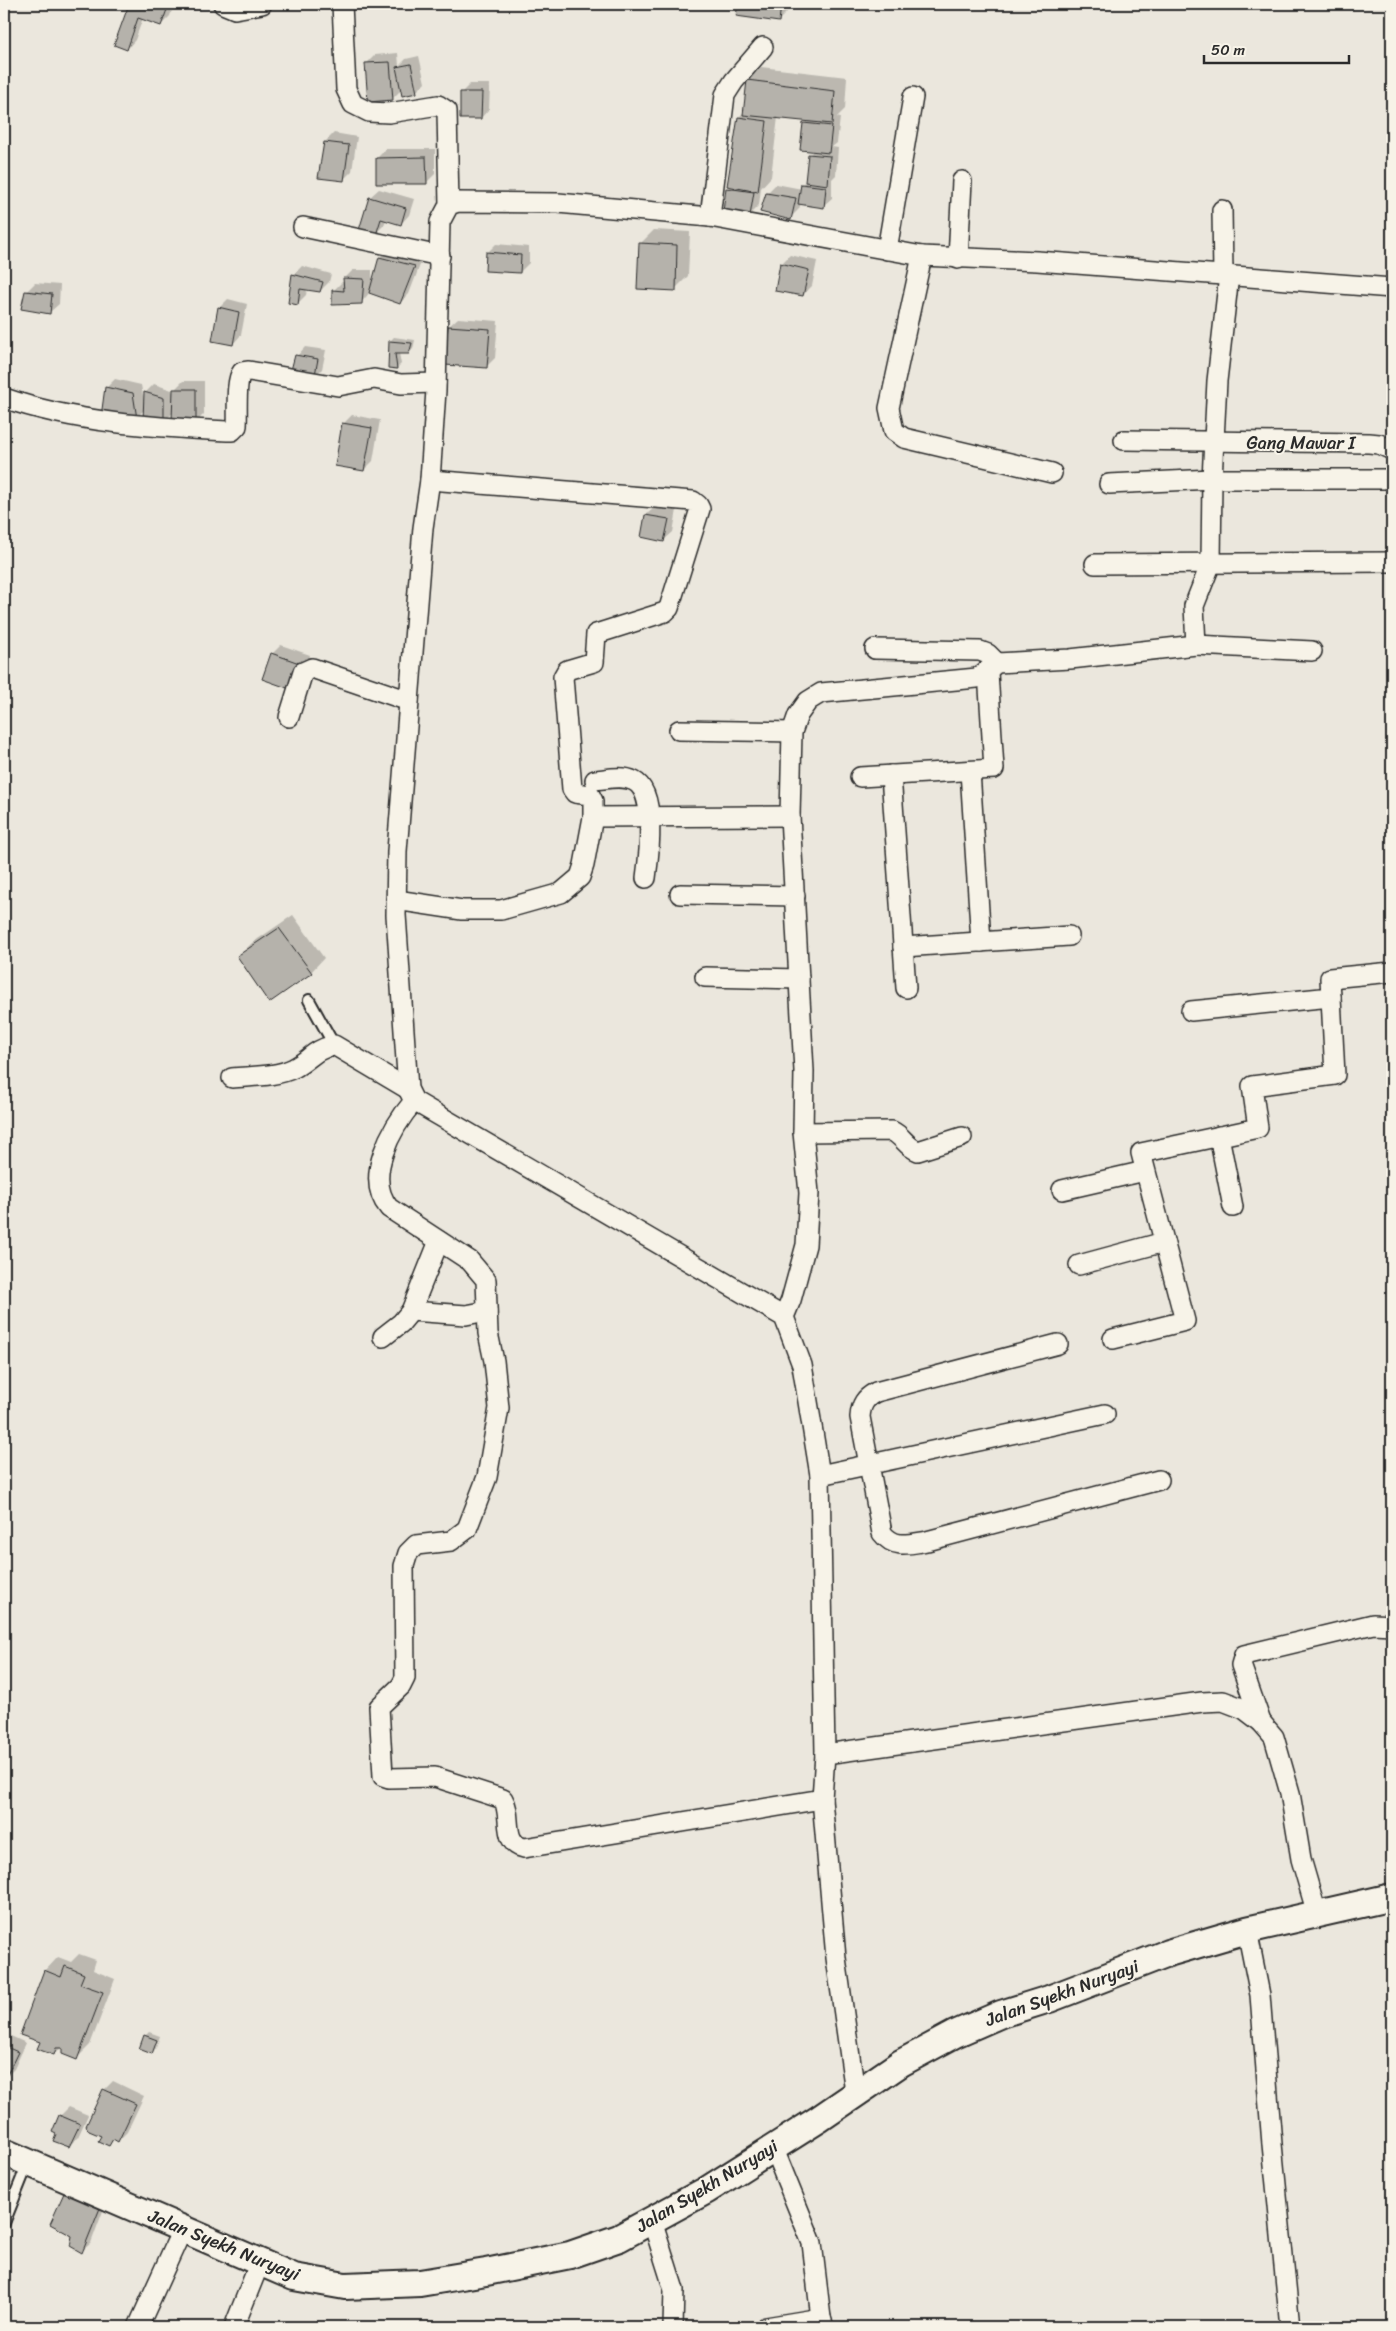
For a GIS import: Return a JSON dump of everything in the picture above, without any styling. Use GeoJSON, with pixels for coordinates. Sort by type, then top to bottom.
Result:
{"type":"FeatureCollection","features":[{"type":"Feature","properties":{"kind":"main road","name":"Jalan Syekh Nuryayi"},"geometry":{"type":"LineString","coordinates":[[4,2152],[182,2230],[294,2276],[345,2286],[420,2283],[486,2272],[570,2255],[619,2238],[706,2190],[901,2063],[939,2042],[1001,2014],[1058,1996],[1168,1953],[1246,1930],[1392,1897]]}},
{"type":"Feature","properties":{"kind":"street"},"geometry":{"type":"LineString","coordinates":[[223,4],[235,8],[262,4]]}},
{"type":"Feature","properties":{"kind":"street"},"geometry":{"type":"LineString","coordinates":[[342,4],[346,89],[353,104],[369,112],[389,113],[438,105],[447,111],[449,205],[440,222],[436,383],[430,480],[423,528],[397,851],[396,900],[411,1095],[389,1140],[382,1160],[378,1187],[381,1198],[389,1208],[470,1261],[481,1271],[486,1280],[488,1333],[494,1361],[499,1408],[487,1477],[467,1529],[459,1537],[451,1541],[416,1546],[408,1553],[404,1566],[405,1678],[401,1686],[379,1707],[383,1776],[389,1778],[435,1777],[503,1799],[508,1806],[510,1839],[516,1847],[524,1848],[822,1799]]}},
{"type":"Feature","properties":{"kind":"street"},"geometry":{"type":"LineString","coordinates":[[710,217],[725,95],[734,80],[763,48]]}},
{"type":"Feature","properties":{"kind":"street"},"geometry":{"type":"LineString","coordinates":[[887,250],[913,97]]}},
{"type":"Feature","properties":{"kind":"street"},"geometry":{"type":"LineString","coordinates":[[958,259],[962,181]]}},
{"type":"Feature","properties":{"kind":"street"},"geometry":{"type":"LineString","coordinates":[[449,205],[458,202],[558,203],[710,217],[922,256],[1036,261],[1392,288]]}},
{"type":"Feature","properties":{"kind":"street"},"geometry":{"type":"LineString","coordinates":[[1196,645],[1194,606],[1211,563],[1212,479],[1217,381],[1226,275],[1222,210]]}},
{"type":"Feature","properties":{"kind":"street"},"geometry":{"type":"LineString","coordinates":[[303,227],[440,256]]}},
{"type":"Feature","properties":{"kind":"street"},"geometry":{"type":"LineString","coordinates":[[922,256],[889,408],[894,431],[904,438],[1052,473]]}},
{"type":"Feature","properties":{"kind":"street"},"geometry":{"type":"LineString","coordinates":[[4,398],[52,412],[121,424],[232,431],[237,426],[239,397],[237,382],[242,372],[249,371],[338,386],[374,379],[401,384],[436,383]]}},
{"type":"Feature","properties":{"kind":"street","name":"Gang Mawar I"},"geometry":{"type":"LineString","coordinates":[[1124,440],[1214,443],[1369,443],[1389,448]]}},
{"type":"Feature","properties":{"kind":"street"},"geometry":{"type":"LineString","coordinates":[[1109,484],[1212,479],[1392,479]]}},
{"type":"Feature","properties":{"kind":"street"},"geometry":{"type":"LineString","coordinates":[[396,900],[462,910],[501,910],[561,893],[580,877],[592,817],[592,796],[575,793],[572,789],[563,677],[568,670],[594,662],[596,634],[665,612],[669,608],[699,515],[698,504],[693,501],[430,480]]}},
{"type":"Feature","properties":{"kind":"street"},"geometry":{"type":"LineString","coordinates":[[1095,564],[1392,562]]}},
{"type":"Feature","properties":{"kind":"street"},"geometry":{"type":"LineString","coordinates":[[784,1317],[791,1300],[806,1244],[808,1185],[803,1132],[804,1071],[790,816],[792,732],[798,715],[808,701],[821,693],[977,678],[993,668],[1196,645],[1312,651]]}},
{"type":"Feature","properties":{"kind":"street"},"geometry":{"type":"LineString","coordinates":[[860,777],[994,769],[993,668],[988,654],[980,651],[875,650]]}},
{"type":"Feature","properties":{"kind":"street"},"geometry":{"type":"LineString","coordinates":[[289,717],[303,672],[312,668],[409,701]]}},
{"type":"Feature","properties":{"kind":"street"},"geometry":{"type":"LineString","coordinates":[[679,730],[792,732]]}},
{"type":"Feature","properties":{"kind":"street"},"geometry":{"type":"LineString","coordinates":[[970,770],[980,942]]}},
{"type":"Feature","properties":{"kind":"street"},"geometry":{"type":"LineString","coordinates":[[891,775],[906,988]]}},
{"type":"Feature","properties":{"kind":"street"},"geometry":{"type":"LineString","coordinates":[[595,780],[620,778],[635,781],[646,795],[650,836],[646,878]]}},
{"type":"Feature","properties":{"kind":"street"},"geometry":{"type":"LineString","coordinates":[[592,817],[790,816]]}},
{"type":"Feature","properties":{"kind":"street"},"geometry":{"type":"LineString","coordinates":[[680,894],[795,896]]}},
{"type":"Feature","properties":{"kind":"street"},"geometry":{"type":"LineString","coordinates":[[903,947],[1069,936]]}},
{"type":"Feature","properties":{"kind":"street"},"geometry":{"type":"LineString","coordinates":[[1113,1339],[1185,1321],[1141,1153],[1258,1128],[1252,1086],[1335,1075],[1330,978],[1392,972]]}},
{"type":"Feature","properties":{"kind":"street"},"geometry":{"type":"LineString","coordinates":[[705,977],[799,979]]}},
{"type":"Feature","properties":{"kind":"street"},"geometry":{"type":"LineString","coordinates":[[1191,1011],[1331,996]]}},
{"type":"Feature","properties":{"kind":"street"},"geometry":{"type":"LineString","coordinates":[[232,1078],[281,1072],[294,1068],[319,1049],[334,1044],[411,1095],[784,1317],[802,1365],[820,1474],[825,1754],[822,1799],[836,1958],[855,2092]]}},
{"type":"Feature","properties":{"kind":"street"},"geometry":{"type":"LineString","coordinates":[[803,1132],[892,1131],[898,1134],[907,1146],[918,1151],[962,1137]]}},
{"type":"Feature","properties":{"kind":"street"},"geometry":{"type":"LineString","coordinates":[[1219,1136],[1233,1207]]}},
{"type":"Feature","properties":{"kind":"street"},"geometry":{"type":"LineString","coordinates":[[1062,1190],[1145,1171]]}},
{"type":"Feature","properties":{"kind":"street"},"geometry":{"type":"LineString","coordinates":[[383,1337],[401,1324],[411,1311],[439,1241]]}},
{"type":"Feature","properties":{"kind":"street"},"geometry":{"type":"LineString","coordinates":[[1079,1265],[1164,1242]]}},
{"type":"Feature","properties":{"kind":"street"},"geometry":{"type":"LineString","coordinates":[[411,1311],[466,1314],[487,1311]]}},
{"type":"Feature","properties":{"kind":"street"},"geometry":{"type":"LineString","coordinates":[[1058,1344],[876,1392],[866,1398],[860,1408],[860,1417],[882,1533],[888,1541],[896,1545],[927,1540],[1159,1480]]}},
{"type":"Feature","properties":{"kind":"street"},"geometry":{"type":"LineString","coordinates":[[820,1474],[1105,1414]]}},
{"type":"Feature","properties":{"kind":"street"},"geometry":{"type":"LineString","coordinates":[[1261,1722],[1242,1665],[1244,1655],[1373,1624],[1392,1625]]}},
{"type":"Feature","properties":{"kind":"street"},"geometry":{"type":"LineString","coordinates":[[825,1754],[1202,1702],[1222,1701],[1244,1709],[1261,1722],[1274,1737],[1290,1793],[1301,1859],[1317,1914]]}},
{"type":"Feature","properties":{"kind":"street"},"geometry":{"type":"LineString","coordinates":[[1246,1930],[1260,1995],[1274,2174],[1290,2327]]}},
{"type":"Feature","properties":{"kind":"street"},"geometry":{"type":"LineString","coordinates":[[766,2327],[822,2323],[812,2243],[773,2147]]}},
{"type":"Feature","properties":{"kind":"street"},"geometry":{"type":"LineString","coordinates":[[652,2220],[674,2290],[673,2327]]}},
{"type":"Feature","properties":{"kind":"street"},"geometry":{"type":"LineString","coordinates":[[138,2327],[182,2230]]}},
{"type":"Feature","properties":{"kind":"street"},"geometry":{"type":"LineString","coordinates":[[234,2327],[260,2262]]}},
{"type":"Feature","properties":{"kind":"lane"},"geometry":{"type":"LineString","coordinates":[[309,1000],[334,1044]]}},
{"type":"Feature","properties":{"kind":"lane"},"geometry":{"type":"LineString","coordinates":[[4,2222],[28,2163]]}},
{"type":"Feature","properties":{"kind":"building"},"geometry":{"type":"Polygon","coordinates":[[[129,4],[169,4],[161,26],[138,18],[127,50],[114,45],[129,4]]]}},
{"type":"Feature","properties":{"kind":"building"},"geometry":{"type":"Polygon","coordinates":[[[738,4],[781,4],[779,22],[736,16],[738,4]]]}},
{"type":"Feature","properties":{"kind":"building"},"geometry":{"type":"Polygon","coordinates":[[[390,62],[393,100],[368,102],[365,63],[390,62]]]}},
{"type":"Feature","properties":{"kind":"building"},"geometry":{"type":"Polygon","coordinates":[[[411,64],[417,93],[402,96],[396,67],[411,64]]]}},
{"type":"Feature","properties":{"kind":"building"},"geometry":{"type":"Polygon","coordinates":[[[747,80],[835,91],[832,124],[743,115],[747,80]]]}},
{"type":"Feature","properties":{"kind":"building"},"geometry":{"type":"Polygon","coordinates":[[[460,92],[482,92],[481,119],[460,119],[460,92]]]}},
{"type":"Feature","properties":{"kind":"building"},"geometry":{"type":"Polygon","coordinates":[[[738,117],[767,121],[758,192],[727,186],[738,117]]]}},
{"type":"Feature","properties":{"kind":"building"},"geometry":{"type":"Polygon","coordinates":[[[803,123],[832,126],[829,153],[800,150],[803,123]]]}},
{"type":"Feature","properties":{"kind":"building"},"geometry":{"type":"Polygon","coordinates":[[[324,142],[349,145],[344,181],[318,178],[324,142]]]}},
{"type":"Feature","properties":{"kind":"building"},"geometry":{"type":"Polygon","coordinates":[[[808,154],[830,156],[828,185],[805,182],[808,154]]]}},
{"type":"Feature","properties":{"kind":"building"},"geometry":{"type":"Polygon","coordinates":[[[426,157],[427,184],[376,184],[376,158],[426,157]]]}},
{"type":"Feature","properties":{"kind":"building"},"geometry":{"type":"Polygon","coordinates":[[[801,184],[826,187],[824,208],[798,204],[801,184]]]}},
{"type":"Feature","properties":{"kind":"building"},"geometry":{"type":"Polygon","coordinates":[[[726,188],[754,192],[750,216],[723,212],[726,188]]]}},
{"type":"Feature","properties":{"kind":"building"},"geometry":{"type":"Polygon","coordinates":[[[766,193],[796,198],[791,220],[760,212],[766,193]]]}},
{"type":"Feature","properties":{"kind":"building"},"geometry":{"type":"Polygon","coordinates":[[[369,197],[406,208],[401,225],[381,219],[376,235],[359,230],[369,197]]]}},
{"type":"Feature","properties":{"kind":"building"},"geometry":{"type":"Polygon","coordinates":[[[639,243],[677,245],[676,291],[637,289],[639,243]]]}},
{"type":"Feature","properties":{"kind":"building"},"geometry":{"type":"Polygon","coordinates":[[[486,252],[521,255],[520,273],[485,271],[486,252]]]}},
{"type":"Feature","properties":{"kind":"building"},"geometry":{"type":"Polygon","coordinates":[[[379,257],[415,266],[400,304],[369,293],[379,257]]]}},
{"type":"Feature","properties":{"kind":"building"},"geometry":{"type":"Polygon","coordinates":[[[780,263],[809,270],[803,296],[775,291],[780,263]]]}},
{"type":"Feature","properties":{"kind":"building"},"geometry":{"type":"Polygon","coordinates":[[[292,274],[323,282],[320,292],[300,289],[298,305],[288,303],[292,274]]]}},
{"type":"Feature","properties":{"kind":"building"},"geometry":{"type":"Polygon","coordinates":[[[343,278],[364,279],[362,304],[332,305],[332,290],[344,291],[343,278]]]}},
{"type":"Feature","properties":{"kind":"building"},"geometry":{"type":"Polygon","coordinates":[[[25,291],[52,294],[50,314],[21,309],[25,291]]]}},
{"type":"Feature","properties":{"kind":"building"},"geometry":{"type":"Polygon","coordinates":[[[218,307],[239,312],[233,345],[212,341],[218,307]]]}},
{"type":"Feature","properties":{"kind":"building"},"geometry":{"type":"Polygon","coordinates":[[[448,326],[490,329],[487,368],[445,365],[448,326]]]}},
{"type":"Feature","properties":{"kind":"building"},"geometry":{"type":"Polygon","coordinates":[[[389,341],[412,343],[409,354],[395,354],[397,369],[388,368],[389,341]]]}},
{"type":"Feature","properties":{"kind":"building"},"geometry":{"type":"Polygon","coordinates":[[[295,355],[318,359],[314,380],[290,374],[295,355]]]}},
{"type":"Feature","properties":{"kind":"building"},"geometry":{"type":"Polygon","coordinates":[[[105,387],[133,393],[137,419],[101,417],[105,387]]]}},
{"type":"Feature","properties":{"kind":"building"},"geometry":{"type":"Polygon","coordinates":[[[173,389],[196,389],[196,424],[172,421],[173,389]]]}},
{"type":"Feature","properties":{"kind":"building"},"geometry":{"type":"Polygon","coordinates":[[[144,392],[164,398],[164,424],[143,421],[144,392]]]}},
{"type":"Feature","properties":{"kind":"building"},"geometry":{"type":"Polygon","coordinates":[[[342,423],[372,428],[364,471],[335,466],[342,423]]]}},
{"type":"Feature","properties":{"kind":"building"},"geometry":{"type":"Polygon","coordinates":[[[645,515],[669,519],[664,542],[641,537],[645,515]]]}},
{"type":"Feature","properties":{"kind":"building"},"geometry":{"type":"Polygon","coordinates":[[[271,653],[302,664],[293,690],[262,679],[271,653]]]}},
{"type":"Feature","properties":{"kind":"building"},"geometry":{"type":"Polygon","coordinates":[[[279,928],[312,973],[269,1003],[237,956],[279,928]]]}},
{"type":"Feature","properties":{"kind":"building"},"geometry":{"type":"Polygon","coordinates":[[[65,1966],[84,1974],[80,1984],[103,1992],[77,2060],[62,2054],[62,2048],[56,2048],[54,2055],[37,2049],[40,2042],[20,2035],[44,1970],[61,1977],[65,1966]]]}},
{"type":"Feature","properties":{"kind":"building"},"geometry":{"type":"Polygon","coordinates":[[[144,2035],[157,2040],[152,2054],[139,2049],[144,2035]]]}},
{"type":"Feature","properties":{"kind":"building"},"geometry":{"type":"Polygon","coordinates":[[[4,2046],[18,2052],[5,2079],[4,2079],[4,2046]]]}},
{"type":"Feature","properties":{"kind":"building"},"geometry":{"type":"Polygon","coordinates":[[[103,2089],[136,2104],[118,2142],[113,2139],[109,2146],[98,2141],[101,2136],[89,2131],[86,2126],[103,2089]]]}},
{"type":"Feature","properties":{"kind":"building"},"geometry":{"type":"Polygon","coordinates":[[[59,2115],[80,2124],[69,2147],[53,2141],[56,2134],[52,2132],[59,2115]]]}},
{"type":"Feature","properties":{"kind":"building"},"geometry":{"type":"Polygon","coordinates":[[[64,2193],[100,2208],[82,2253],[70,2246],[72,2236],[50,2224],[64,2193]]]}}]}
